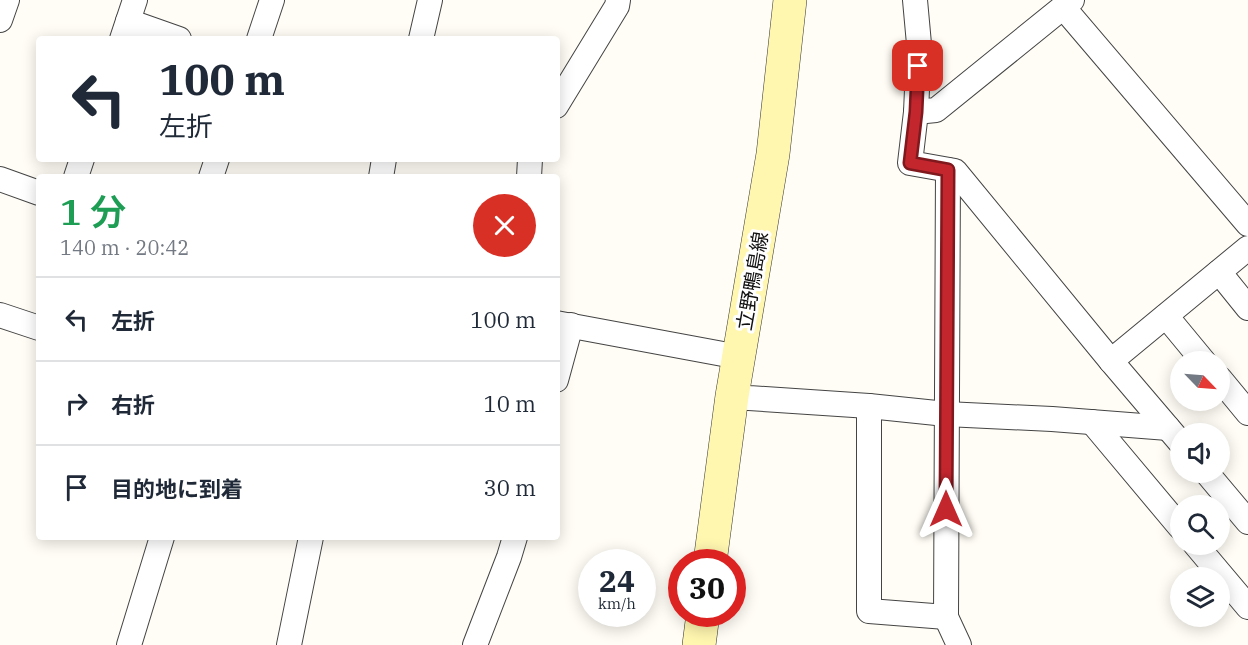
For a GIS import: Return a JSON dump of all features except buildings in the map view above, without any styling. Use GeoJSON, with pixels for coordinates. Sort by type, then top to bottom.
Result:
{"type":"FeatureCollection","features":[{"type":"Feature","properties":{"kind":"main road","name":"立野鴨島線"},"geometry":{"type":"LineString","coordinates":[[712,549],[732,396],[773,154],[784,1]]}},
{"type":"Feature","properties":{"kind":"main road"},"geometry":{"type":"LineString","coordinates":[[699,645],[701,627]]}},
{"type":"Feature","properties":{"kind":"street"},"geometry":{"type":"LineString","coordinates":[[0,21],[7,0]]}},
{"type":"Feature","properties":{"kind":"street"},"geometry":{"type":"LineString","coordinates":[[260,36],[272,0]]}},
{"type":"Feature","properties":{"kind":"street"},"geometry":{"type":"LineString","coordinates":[[422,36],[430,0]]}},
{"type":"Feature","properties":{"kind":"street"},"geometry":{"type":"LineString","coordinates":[[560,99],[618,0]]}},
{"type":"Feature","properties":{"kind":"street"},"geometry":{"type":"LineString","coordinates":[[915,0],[919,44],[916,112],[910,163],[955,171],[1170,430]]}},
{"type":"Feature","properties":{"kind":"street"},"geometry":{"type":"LineString","coordinates":[[916,112],[936,110],[1067,3],[1248,224]]}},
{"type":"Feature","properties":{"kind":"street"},"geometry":{"type":"LineString","coordinates":[[128,20],[171,36]]}},
{"type":"Feature","properties":{"kind":"street"},"geometry":{"type":"LineString","coordinates":[[948,170],[946,617],[959,645]]}},
{"type":"Feature","properties":{"kind":"street"},"geometry":{"type":"LineString","coordinates":[[0,179],[36,191]]}},
{"type":"Feature","properties":{"kind":"street"},"geometry":{"type":"LineString","coordinates":[[1111,361],[1248,248]]}},
{"type":"Feature","properties":{"kind":"street"},"geometry":{"type":"LineString","coordinates":[[1219,272],[1248,308]]}},
{"type":"Feature","properties":{"kind":"street"},"geometry":{"type":"LineString","coordinates":[[0,315],[36,327]]}},
{"type":"Feature","properties":{"kind":"street"},"geometry":{"type":"LineString","coordinates":[[1166,316],[1195,351]]}},
{"type":"Feature","properties":{"kind":"street"},"geometry":{"type":"LineString","coordinates":[[560,352],[564,324],[739,357]]}},
{"type":"Feature","properties":{"kind":"street"},"geometry":{"type":"LineString","coordinates":[[1230,391],[1248,412]]}},
{"type":"Feature","properties":{"kind":"street"},"geometry":{"type":"LineString","coordinates":[[732,396],[946,414],[1092,422],[1170,434]]}},
{"type":"Feature","properties":{"kind":"street"},"geometry":{"type":"LineString","coordinates":[[869,406],[870,611],[946,617]]}},
{"type":"Feature","properties":{"kind":"street"},"geometry":{"type":"LineString","coordinates":[[1092,422],[1170,515]]}},
{"type":"Feature","properties":{"kind":"street"},"geometry":{"type":"LineString","coordinates":[[1215,483],[1248,522]]}},
{"type":"Feature","properties":{"kind":"street"},"geometry":{"type":"LineString","coordinates":[[129,645],[161,540]]}},
{"type":"Feature","properties":{"kind":"street"},"geometry":{"type":"LineString","coordinates":[[289,645],[310,540]]}},
{"type":"Feature","properties":{"kind":"street"},"geometry":{"type":"LineString","coordinates":[[475,645],[509,557],[513,540]]}},
{"type":"Feature","properties":{"kind":"street"},"geometry":{"type":"LineString","coordinates":[[1204,555],[1248,607]]}},
{"type":"Feature","properties":{"kind":"route"},"geometry":{"type":"LineString","coordinates":[[918,66],[910,163],[948,170],[946,509]]}}]}
